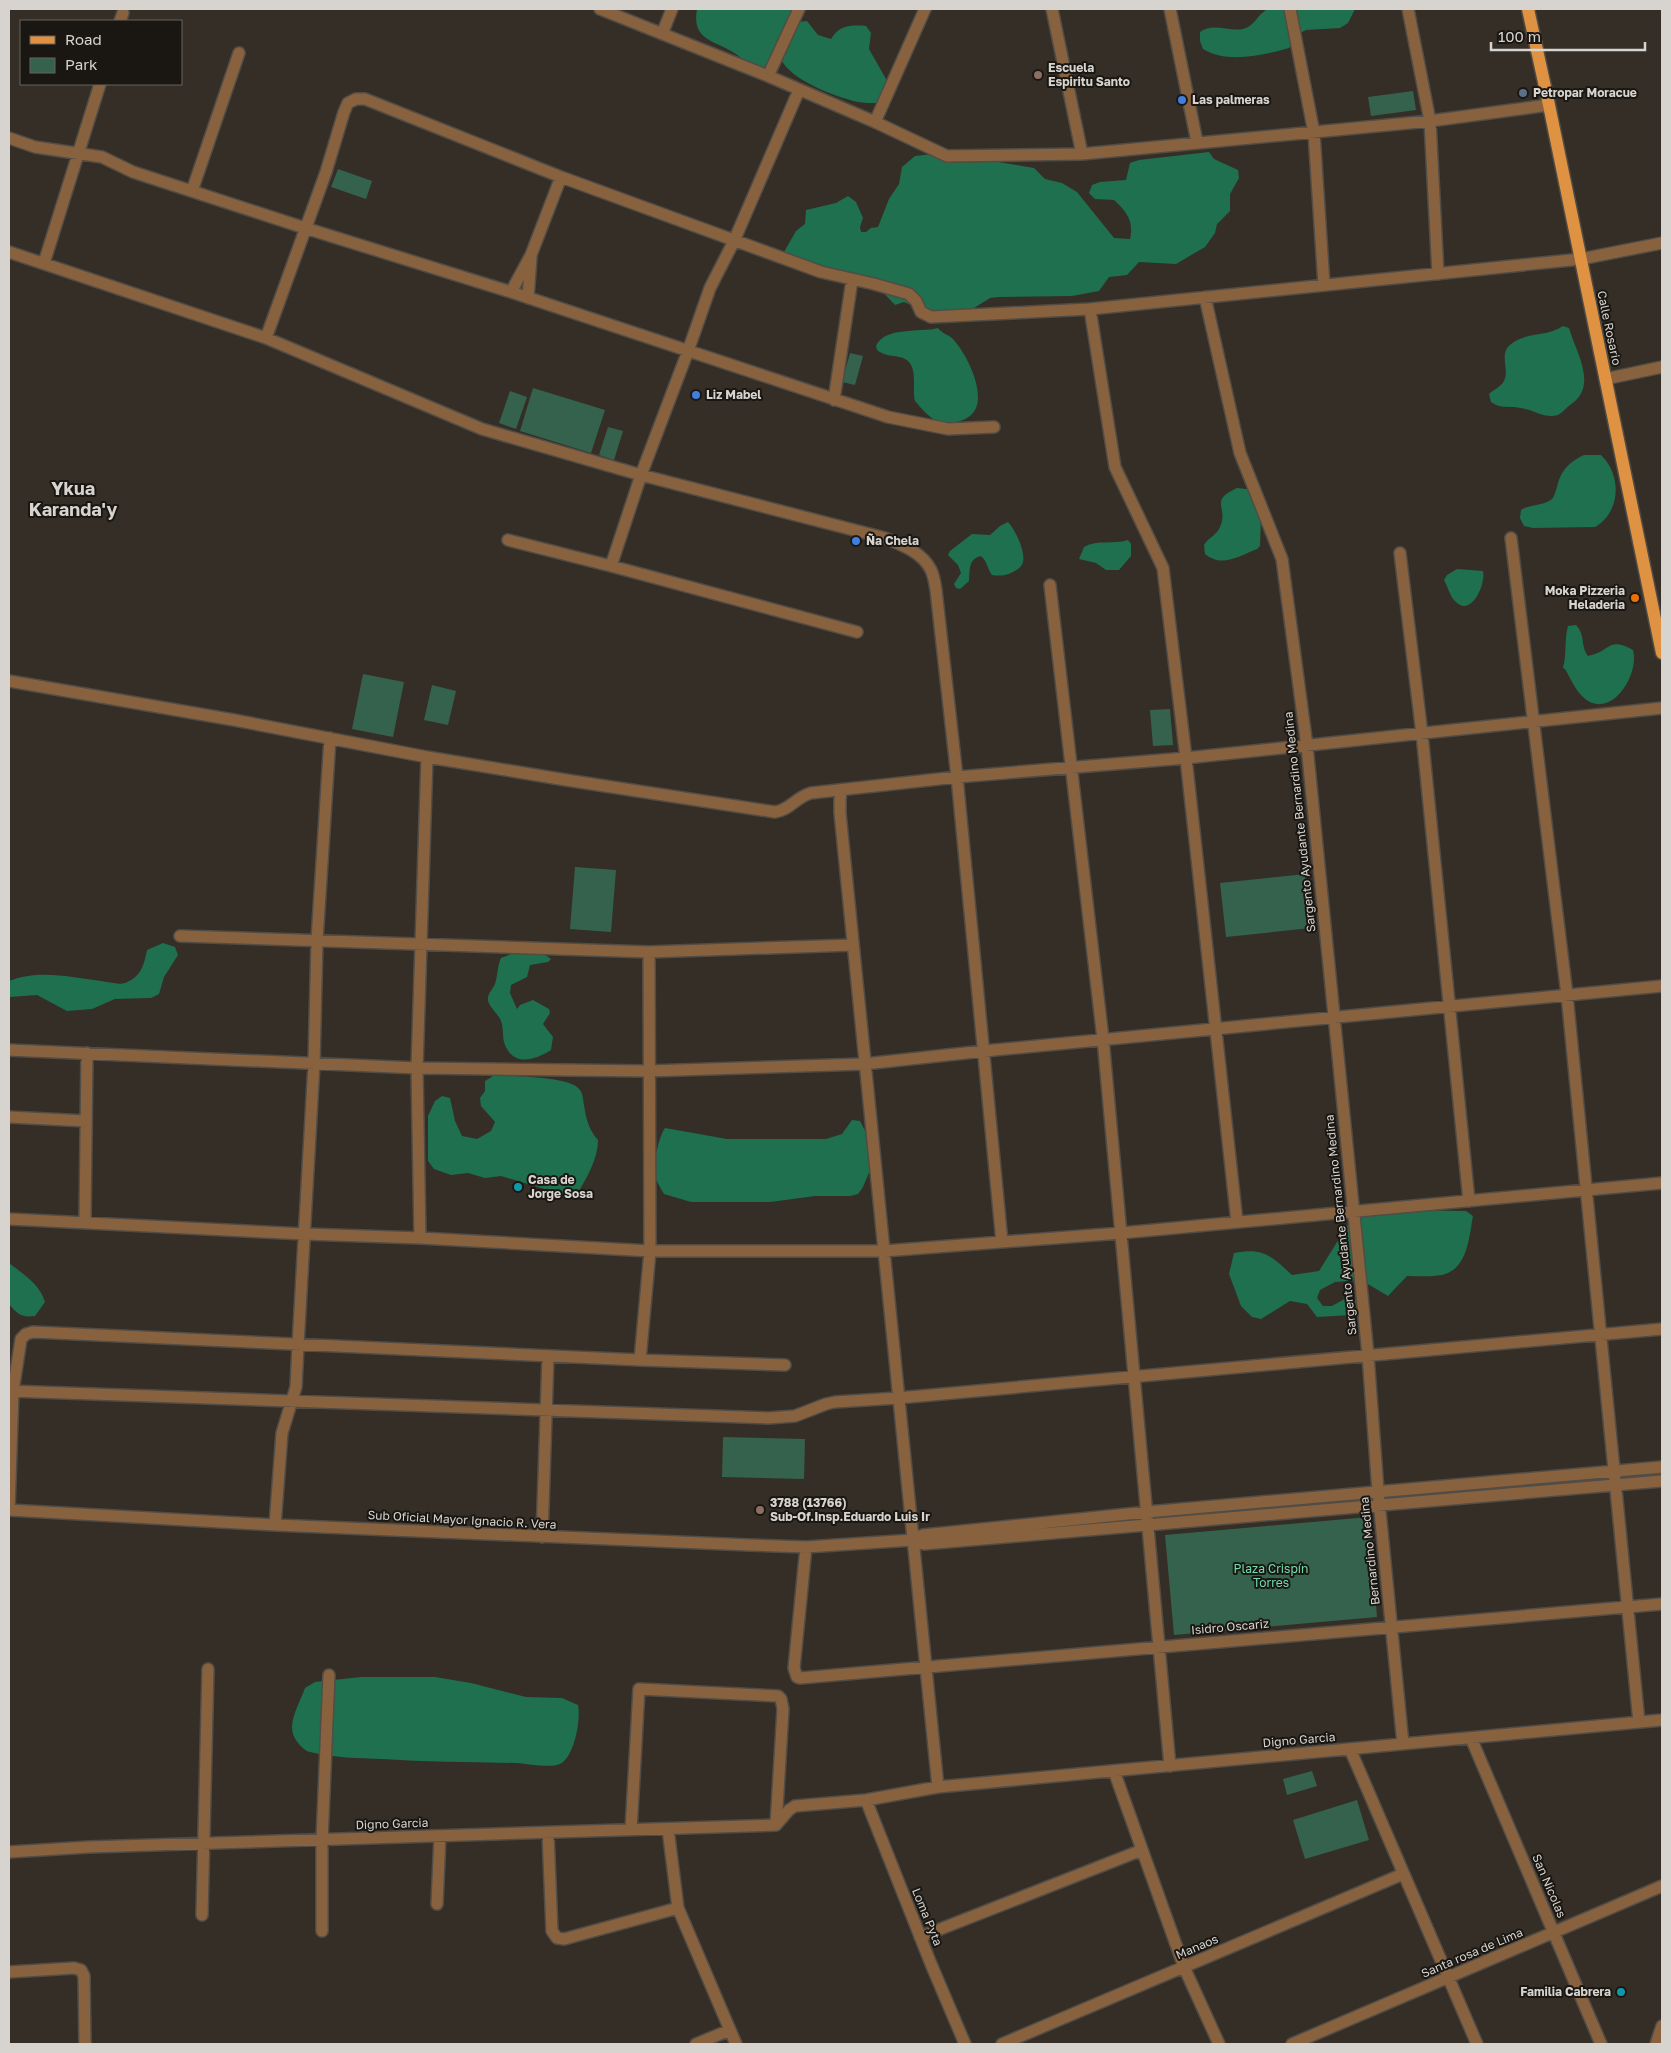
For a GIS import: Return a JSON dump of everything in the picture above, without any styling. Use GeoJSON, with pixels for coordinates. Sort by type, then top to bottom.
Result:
{"type":"FeatureCollection","features":[{"type":"Feature","properties":{"kind":"main road","name":"Calle Rosario"},"geometry":{"type":"LineString","coordinates":[[1528,9],[1606,380],[1659,618],[1662,653]]}},
{"type":"Feature","properties":{"kind":"street"},"geometry":{"type":"LineString","coordinates":[[600,9],[768,76],[875,122],[947,156],[1082,154],[1197,142],[1314,134],[1549,105]]}},
{"type":"Feature","properties":{"kind":"street"},"geometry":{"type":"LineString","coordinates":[[662,34],[672,9]]}},
{"type":"Feature","properties":{"kind":"street"},"geometry":{"type":"LineString","coordinates":[[768,76],[799,9]]}},
{"type":"Feature","properties":{"kind":"street"},"geometry":{"type":"LineString","coordinates":[[875,122],[925,9]]}},
{"type":"Feature","properties":{"kind":"street"},"geometry":{"type":"LineString","coordinates":[[1052,9],[1082,154]]}},
{"type":"Feature","properties":{"kind":"street"},"geometry":{"type":"LineString","coordinates":[[1170,9],[1197,142]]}},
{"type":"Feature","properties":{"kind":"street"},"geometry":{"type":"LineString","coordinates":[[1290,9],[1314,134],[1324,285]]}},
{"type":"Feature","properties":{"kind":"street"},"geometry":{"type":"LineString","coordinates":[[1408,9],[1430,121],[1438,274]]}},
{"type":"Feature","properties":{"kind":"street"},"geometry":{"type":"LineString","coordinates":[[192,191],[239,53]]}},
{"type":"Feature","properties":{"kind":"street"},"geometry":{"type":"LineString","coordinates":[[44,262],[100,85]]}},
{"type":"Feature","properties":{"kind":"street"},"geometry":{"type":"LineString","coordinates":[[611,566],[641,475],[688,352],[710,288],[734,241],[799,90]]}},
{"type":"Feature","properties":{"kind":"street"},"geometry":{"type":"LineString","coordinates":[[266,338],[326,172],[344,112],[348,102],[356,99],[365,99],[561,177],[821,272],[909,294],[916,301],[921,312],[930,317],[1090,309],[1438,274],[1581,259],[1662,242]]}},
{"type":"Feature","properties":{"kind":"street"},"geometry":{"type":"LineString","coordinates":[[9,138],[35,147],[102,157],[133,172],[511,292],[688,352],[888,416],[948,429],[994,428]]}},
{"type":"Feature","properties":{"kind":"street"},"geometry":{"type":"LineString","coordinates":[[511,292],[531,255],[561,177]]}},
{"type":"Feature","properties":{"kind":"street"},"geometry":{"type":"LineString","coordinates":[[9,252],[44,262],[266,338],[482,429],[641,475],[885,538],[906,547],[920,556],[932,570],[936,590],[957,777],[1002,1242]]}},
{"type":"Feature","properties":{"kind":"street"},"geometry":{"type":"LineString","coordinates":[[528,298],[531,255]]}},
{"type":"Feature","properties":{"kind":"street"},"geometry":{"type":"LineString","coordinates":[[834,400],[852,280]]}},
{"type":"Feature","properties":{"kind":"street","name":"Sargento Ayudante Bernardino Medina"},"geometry":{"type":"LineString","coordinates":[[1205,297],[1240,453],[1282,559],[1307,746],[1368,1356]]}},
{"type":"Feature","properties":{"kind":"street"},"geometry":{"type":"LineString","coordinates":[[1090,309],[1115,467],[1163,568],[1237,1222]]}},
{"type":"Feature","properties":{"kind":"street"},"geometry":{"type":"LineString","coordinates":[[1606,380],[1662,367]]}},
{"type":"Feature","properties":{"kind":"street"},"geometry":{"type":"LineString","coordinates":[[1511,538],[1567,995],[1639,1722]]}},
{"type":"Feature","properties":{"kind":"street"},"geometry":{"type":"LineString","coordinates":[[508,540],[857,632]]}},
{"type":"Feature","properties":{"kind":"street"},"geometry":{"type":"LineString","coordinates":[[1400,553],[1422,734],[1448,1006],[1470,1201]]}},
{"type":"Feature","properties":{"kind":"street"},"geometry":{"type":"LineString","coordinates":[[1050,585],[1103,1039],[1170,1766]]}},
{"type":"Feature","properties":{"kind":"street"},"geometry":{"type":"LineString","coordinates":[[9,681],[234,720],[427,757],[775,812],[784,811],[804,795],[842,790],[957,777],[1307,746],[1662,708]]}},
{"type":"Feature","properties":{"kind":"street"},"geometry":{"type":"LineString","coordinates":[[275,1525],[282,1433],[296,1387],[314,1064],[317,940],[330,738]]}},
{"type":"Feature","properties":{"kind":"street"},"geometry":{"type":"LineString","coordinates":[[420,1238],[417,1068],[427,757]]}},
{"type":"Feature","properties":{"kind":"street"},"geometry":{"type":"LineString","coordinates":[[842,790],[840,813],[864,1064],[938,1788]]}},
{"type":"Feature","properties":{"kind":"street"},"geometry":{"type":"LineString","coordinates":[[180,936],[649,952],[853,945]]}},
{"type":"Feature","properties":{"kind":"street"},"geometry":{"type":"LineString","coordinates":[[640,1360],[650,1252],[649,952]]}},
{"type":"Feature","properties":{"kind":"street"},"geometry":{"type":"LineString","coordinates":[[9,1050],[417,1068],[648,1071],[864,1064],[984,1050],[1662,986]]}},
{"type":"Feature","properties":{"kind":"street"},"geometry":{"type":"LineString","coordinates":[[85,1221],[87,1053]]}},
{"type":"Feature","properties":{"kind":"street"},"geometry":{"type":"LineString","coordinates":[[9,1117],[86,1120]]}},
{"type":"Feature","properties":{"kind":"street"},"geometry":{"type":"LineString","coordinates":[[9,1219],[85,1221],[304,1234],[420,1238],[650,1252],[884,1251],[1121,1233],[1662,1182]]}},
{"type":"Feature","properties":{"kind":"street"},"geometry":{"type":"LineString","coordinates":[[11,1391],[546,1412],[768,1418],[795,1416],[826,1404],[1662,1329]]}},
{"type":"Feature","properties":{"kind":"street"},"geometry":{"type":"LineString","coordinates":[[9,1510],[11,1391],[21,1339],[26,1334],[33,1332],[785,1365]]}},
{"type":"Feature","properties":{"kind":"street"},"geometry":{"type":"LineString","coordinates":[[542,1537],[548,1356]]}},
{"type":"Feature","properties":{"kind":"street","name":"Bernardino Medina"},"geometry":{"type":"LineString","coordinates":[[1368,1356],[1379,1505],[1404,1744]]}},
{"type":"Feature","properties":{"kind":"street"},"geometry":{"type":"LineString","coordinates":[[914,1540],[923,1535],[1147,1512],[1662,1468]]}},
{"type":"Feature","properties":{"kind":"street"},"geometry":{"type":"LineString","coordinates":[[914,1540],[924,1544],[1662,1481]]}},
{"type":"Feature","properties":{"kind":"street","name":"Sub Oficial Mayor Ignacio R. Vera"},"geometry":{"type":"LineString","coordinates":[[9,1510],[275,1525],[806,1546],[914,1540]]}},
{"type":"Feature","properties":{"kind":"street","name":"Isidro Oscariz"},"geometry":{"type":"LineString","coordinates":[[806,1546],[794,1668],[797,1677],[800,1678],[1662,1604]]}},
{"type":"Feature","properties":{"kind":"street"},"geometry":{"type":"LineString","coordinates":[[202,1915],[208,1669]]}},
{"type":"Feature","properties":{"kind":"street"},"geometry":{"type":"LineString","coordinates":[[322,1931],[322,1840],[329,1675]]}},
{"type":"Feature","properties":{"kind":"street"},"geometry":{"type":"LineString","coordinates":[[631,1830],[639,1689],[778,1696],[781,1699],[783,1708],[776,1825]]}},
{"type":"Feature","properties":{"kind":"street","name":"Digno Garcia"},"geometry":{"type":"LineString","coordinates":[[9,1852],[89,1847],[776,1825],[795,1806],[866,1800],[938,1788],[1662,1720]]}},
{"type":"Feature","properties":{"kind":"street","name":"San Nicolas"},"geometry":{"type":"LineString","coordinates":[[1470,1738],[1601,2044]]}},
{"type":"Feature","properties":{"kind":"street"},"geometry":{"type":"LineString","coordinates":[[1350,1749],[1477,2044]]}},
{"type":"Feature","properties":{"kind":"street"},"geometry":{"type":"LineString","coordinates":[[1114,1771],[1184,1967],[1219,2044]]}},
{"type":"Feature","properties":{"kind":"street","name":"Loma Pyta"},"geometry":{"type":"LineString","coordinates":[[866,1800],[965,2044]]}},
{"type":"Feature","properties":{"kind":"street"},"geometry":{"type":"LineString","coordinates":[[668,1829],[678,1908],[736,2044]]}},
{"type":"Feature","properties":{"kind":"street"},"geometry":{"type":"LineString","coordinates":[[548,1832],[552,1931],[557,1938],[564,1939],[678,1908]]}},
{"type":"Feature","properties":{"kind":"street"},"geometry":{"type":"LineString","coordinates":[[437,1904],[440,1836]]}},
{"type":"Feature","properties":{"kind":"street"},"geometry":{"type":"LineString","coordinates":[[920,1937],[1142,1850]]}},
{"type":"Feature","properties":{"kind":"street","name":"Manaos"},"geometry":{"type":"LineString","coordinates":[[1002,2044],[1403,1874]]}},
{"type":"Feature","properties":{"kind":"street","name":"Santa rosa de Lima"},"geometry":{"type":"LineString","coordinates":[[1292,2044],[1662,1886]]}},
{"type":"Feature","properties":{"kind":"street"},"geometry":{"type":"LineString","coordinates":[[9,1972],[74,1968],[81,1970],[84,1976],[85,2044]]}},
{"type":"Feature","properties":{"kind":"street"},"geometry":{"type":"LineString","coordinates":[[1656,2044],[1662,2026]]}},
{"type":"Feature","properties":{"kind":"street"},"geometry":{"type":"LineString","coordinates":[[696,2044],[730,2030]]}},
{"type":"Feature","properties":{"kind":"green space"},"geometry":{"type":"Polygon","coordinates":[[[697,9],[791,9],[784,41],[799,22],[807,21],[818,35],[831,39],[842,28],[866,26],[871,33],[869,49],[886,79],[886,88],[877,103],[858,102],[826,92],[804,81],[786,67],[781,59],[765,67],[751,65],[729,49],[707,39],[702,34],[696,20],[697,9]]]}},
{"type":"Feature","properties":{"kind":"green space"},"geometry":{"type":"Polygon","coordinates":[[[1268,9],[1355,9],[1348,23],[1340,28],[1306,30],[1298,34],[1289,48],[1279,51],[1246,57],[1234,57],[1213,54],[1203,49],[1200,41],[1200,32],[1216,27],[1243,29],[1251,25],[1268,9]]]}},
{"type":"Feature","properties":{"kind":"green space"},"geometry":{"type":"Polygon","coordinates":[[[1413,91],[1416,110],[1371,116],[1368,97],[1413,91]]]}},
{"type":"Feature","properties":{"kind":"green space"},"geometry":{"type":"Polygon","coordinates":[[[1209,152],[1214,159],[1238,170],[1239,178],[1230,194],[1230,211],[1217,224],[1215,233],[1205,247],[1176,264],[1139,262],[1127,275],[1109,277],[1099,291],[1072,296],[990,298],[974,308],[948,313],[929,313],[904,302],[895,305],[875,284],[784,252],[796,231],[805,224],[806,210],[836,203],[848,196],[856,202],[863,218],[860,227],[861,232],[878,227],[889,199],[899,184],[902,167],[915,156],[932,154],[946,162],[992,161],[1034,168],[1045,179],[1062,183],[1077,192],[1114,238],[1130,239],[1131,227],[1126,213],[1114,200],[1095,199],[1089,193],[1092,185],[1100,182],[1126,180],[1130,163],[1139,160],[1209,152]]]}},
{"type":"Feature","properties":{"kind":"green space"},"geometry":{"type":"Polygon","coordinates":[[[338,169],[372,181],[366,199],[331,187],[338,169]]]}},
{"type":"Feature","properties":{"kind":"green space"},"geometry":{"type":"Polygon","coordinates":[[[1563,326],[1569,328],[1583,369],[1583,388],[1579,397],[1561,413],[1554,416],[1520,408],[1503,407],[1491,402],[1489,394],[1504,381],[1506,372],[1505,352],[1507,348],[1524,337],[1549,332],[1563,326]]]}},
{"type":"Feature","properties":{"kind":"green space"},"geometry":{"type":"Polygon","coordinates":[[[938,328],[953,339],[963,352],[976,383],[978,397],[976,409],[972,414],[951,424],[941,423],[934,419],[915,401],[913,369],[906,359],[883,353],[877,350],[876,346],[887,335],[904,331],[938,328]]]}},
{"type":"Feature","properties":{"kind":"green space"},"geometry":{"type":"Polygon","coordinates":[[[850,353],[863,356],[855,385],[842,382],[850,353]]]}},
{"type":"Feature","properties":{"kind":"green space"},"geometry":{"type":"Polygon","coordinates":[[[533,388],[605,410],[591,453],[520,431],[533,388]]]}},
{"type":"Feature","properties":{"kind":"green space"},"geometry":{"type":"Polygon","coordinates":[[[510,391],[527,397],[516,429],[499,423],[510,391]]]}},
{"type":"Feature","properties":{"kind":"green space"},"geometry":{"type":"Polygon","coordinates":[[[608,427],[623,431],[614,460],[599,455],[608,427]]]}},
{"type":"Feature","properties":{"kind":"green space"},"geometry":{"type":"Polygon","coordinates":[[[1584,455],[1601,455],[1613,473],[1616,493],[1610,512],[1604,520],[1595,527],[1533,528],[1524,526],[1520,518],[1521,510],[1550,501],[1565,470],[1571,463],[1584,455]]]}},
{"type":"Feature","properties":{"kind":"green space"},"geometry":{"type":"Polygon","coordinates":[[[1237,488],[1255,493],[1261,517],[1260,546],[1257,549],[1231,559],[1218,560],[1211,558],[1205,554],[1204,545],[1220,527],[1222,520],[1221,501],[1223,497],[1237,488]]]}},
{"type":"Feature","properties":{"kind":"green space"},"geometry":{"type":"Polygon","coordinates":[[[1008,522],[1022,550],[1023,562],[1020,567],[1006,575],[992,575],[985,560],[981,556],[977,557],[972,562],[969,581],[960,589],[956,588],[954,584],[961,573],[958,565],[948,555],[950,551],[972,534],[990,535],[1008,522]]]}},
{"type":"Feature","properties":{"kind":"green space"},"geometry":{"type":"Polygon","coordinates":[[[1128,540],[1131,544],[1131,556],[1119,570],[1106,570],[1096,563],[1079,559],[1084,547],[1089,545],[1128,540]]]}},
{"type":"Feature","properties":{"kind":"green space"},"geometry":{"type":"Polygon","coordinates":[[[1457,569],[1483,571],[1480,591],[1472,602],[1467,605],[1462,606],[1454,600],[1444,580],[1447,575],[1457,569]]]}},
{"type":"Feature","properties":{"kind":"green space"},"geometry":{"type":"Polygon","coordinates":[[[1576,625],[1581,633],[1588,656],[1618,644],[1633,650],[1634,660],[1628,682],[1621,692],[1604,704],[1594,704],[1584,698],[1563,668],[1568,626],[1576,625]]]}},
{"type":"Feature","properties":{"kind":"green space"},"geometry":{"type":"Polygon","coordinates":[[[363,674],[404,682],[393,737],[352,729],[363,674]]]}},
{"type":"Feature","properties":{"kind":"green space"},"geometry":{"type":"Polygon","coordinates":[[[432,685],[456,691],[448,725],[424,720],[432,685]]]}},
{"type":"Feature","properties":{"kind":"green space"},"geometry":{"type":"Polygon","coordinates":[[[1170,709],[1173,745],[1153,746],[1150,710],[1170,709]]]}},
{"type":"Feature","properties":{"kind":"green space"},"geometry":{"type":"Polygon","coordinates":[[[575,867],[616,870],[611,932],[570,929],[575,867]]]}},
{"type":"Feature","properties":{"kind":"green space"},"geometry":{"type":"Polygon","coordinates":[[[1305,874],[1311,928],[1226,937],[1220,883],[1305,874]]]}},
{"type":"Feature","properties":{"kind":"green space"},"geometry":{"type":"Polygon","coordinates":[[[163,943],[175,947],[178,955],[164,977],[159,994],[151,998],[115,999],[92,1009],[67,1011],[37,995],[9,997],[9,981],[32,975],[55,975],[123,984],[135,977],[141,970],[147,950],[163,943]]]}},
{"type":"Feature","properties":{"kind":"green space"},"geometry":{"type":"Polygon","coordinates":[[[514,953],[544,954],[551,959],[548,962],[530,965],[527,977],[511,985],[510,993],[517,1009],[520,1005],[533,1000],[549,1009],[550,1013],[543,1024],[553,1037],[551,1050],[538,1057],[525,1060],[519,1059],[509,1052],[504,1042],[501,1021],[488,1001],[489,994],[495,984],[501,958],[514,953]]]}},
{"type":"Feature","properties":{"kind":"green space"},"geometry":{"type":"Polygon","coordinates":[[[493,1076],[553,1079],[574,1085],[580,1090],[588,1124],[598,1140],[594,1162],[577,1195],[568,1196],[501,1176],[485,1178],[468,1173],[451,1175],[434,1169],[428,1161],[428,1116],[435,1101],[442,1096],[450,1098],[455,1121],[462,1136],[477,1139],[491,1131],[495,1122],[481,1106],[480,1098],[485,1091],[485,1081],[493,1076]]]}},
{"type":"Feature","properties":{"kind":"green space"},"geometry":{"type":"Polygon","coordinates":[[[852,1120],[860,1121],[872,1144],[873,1163],[858,1194],[850,1196],[815,1196],[770,1202],[691,1202],[664,1194],[656,1179],[656,1153],[665,1128],[727,1139],[826,1139],[842,1134],[852,1120]]]}},
{"type":"Feature","properties":{"kind":"green space"},"geometry":{"type":"Polygon","coordinates":[[[1409,1210],[1466,1211],[1473,1216],[1466,1251],[1451,1272],[1438,1276],[1407,1276],[1388,1296],[1361,1280],[1335,1282],[1320,1290],[1317,1298],[1323,1306],[1332,1306],[1348,1297],[1357,1300],[1352,1315],[1317,1317],[1307,1304],[1290,1301],[1261,1319],[1252,1317],[1241,1306],[1229,1274],[1234,1253],[1244,1251],[1260,1252],[1272,1258],[1292,1275],[1319,1271],[1349,1223],[1362,1215],[1409,1210]]]}},
{"type":"Feature","properties":{"kind":"green space"},"geometry":{"type":"Polygon","coordinates":[[[9,1263],[30,1280],[43,1296],[45,1302],[35,1316],[20,1315],[9,1304],[9,1263]]]}},
{"type":"Feature","properties":{"kind":"green space"},"geometry":{"type":"Polygon","coordinates":[[[723,1437],[805,1439],[804,1479],[722,1477],[723,1437]]]}},
{"type":"Feature","properties":{"kind":"green space"},"geometry":{"type":"Polygon","coordinates":[[[1604,1477],[1603,1480],[1387,1498],[1386,1496],[1604,1477]]]}},
{"type":"Feature","properties":{"kind":"green space"},"geometry":{"type":"Polygon","coordinates":[[[1367,1498],[1366,1500],[1157,1518],[1157,1516],[1367,1498]]]}},
{"type":"Feature","properties":{"kind":"green space","name":"Plaza Crispín Torres"},"geometry":{"type":"Polygon","coordinates":[[[1369,1517],[1377,1617],[1174,1635],[1165,1535],[1369,1517]]]}},
{"type":"Feature","properties":{"kind":"green space"},"geometry":{"type":"Polygon","coordinates":[[[361,1677],[435,1677],[471,1683],[526,1697],[562,1698],[578,1705],[578,1727],[574,1743],[563,1762],[553,1766],[346,1757],[319,1754],[308,1751],[300,1746],[293,1734],[292,1728],[294,1714],[305,1688],[315,1682],[361,1677]]]}},
{"type":"Feature","properties":{"kind":"green space"},"geometry":{"type":"Polygon","coordinates":[[[1312,1771],[1317,1786],[1287,1795],[1283,1779],[1312,1771]]]}},
{"type":"Feature","properties":{"kind":"green space"},"geometry":{"type":"Polygon","coordinates":[[[1357,1800],[1369,1840],[1305,1859],[1293,1820],[1357,1800]]]}},
{"type":"Feature","properties":{"kind":"place","name":"Escuela Espiritu Santo"},"geometry":{"type":"Point","coordinates":[1038,75]}},
{"type":"Feature","properties":{"kind":"place","name":"Petropar Moracue"},"geometry":{"type":"Point","coordinates":[1523,93]}},
{"type":"Feature","properties":{"kind":"place","name":"Las palmeras"},"geometry":{"type":"Point","coordinates":[1182,100]}},
{"type":"Feature","properties":{"kind":"place","name":"Liz Mabel"},"geometry":{"type":"Point","coordinates":[696,395]}},
{"type":"Feature","properties":{"kind":"place","name":"Ña Chela"},"geometry":{"type":"Point","coordinates":[856,541]}},
{"type":"Feature","properties":{"kind":"place","name":"Moka Pizzeria Heladeria"},"geometry":{"type":"Point","coordinates":[1635,598]}},
{"type":"Feature","properties":{"kind":"place","name":"Casa de Jorge Sosa"},"geometry":{"type":"Point","coordinates":[518,1187]}},
{"type":"Feature","properties":{"kind":"place","name":"3788 (13766) Sub-Of.Insp.Eduardo Luis Ir"},"geometry":{"type":"Point","coordinates":[760,1510]}},
{"type":"Feature","properties":{"kind":"place","name":"Familia Cabrera"},"geometry":{"type":"Point","coordinates":[1621,1992]}},
{"type":"Feature","properties":{"kind":"district","name":"Ykua Karanda'y"},"geometry":{"type":"Point","coordinates":[73,499]}}]}
